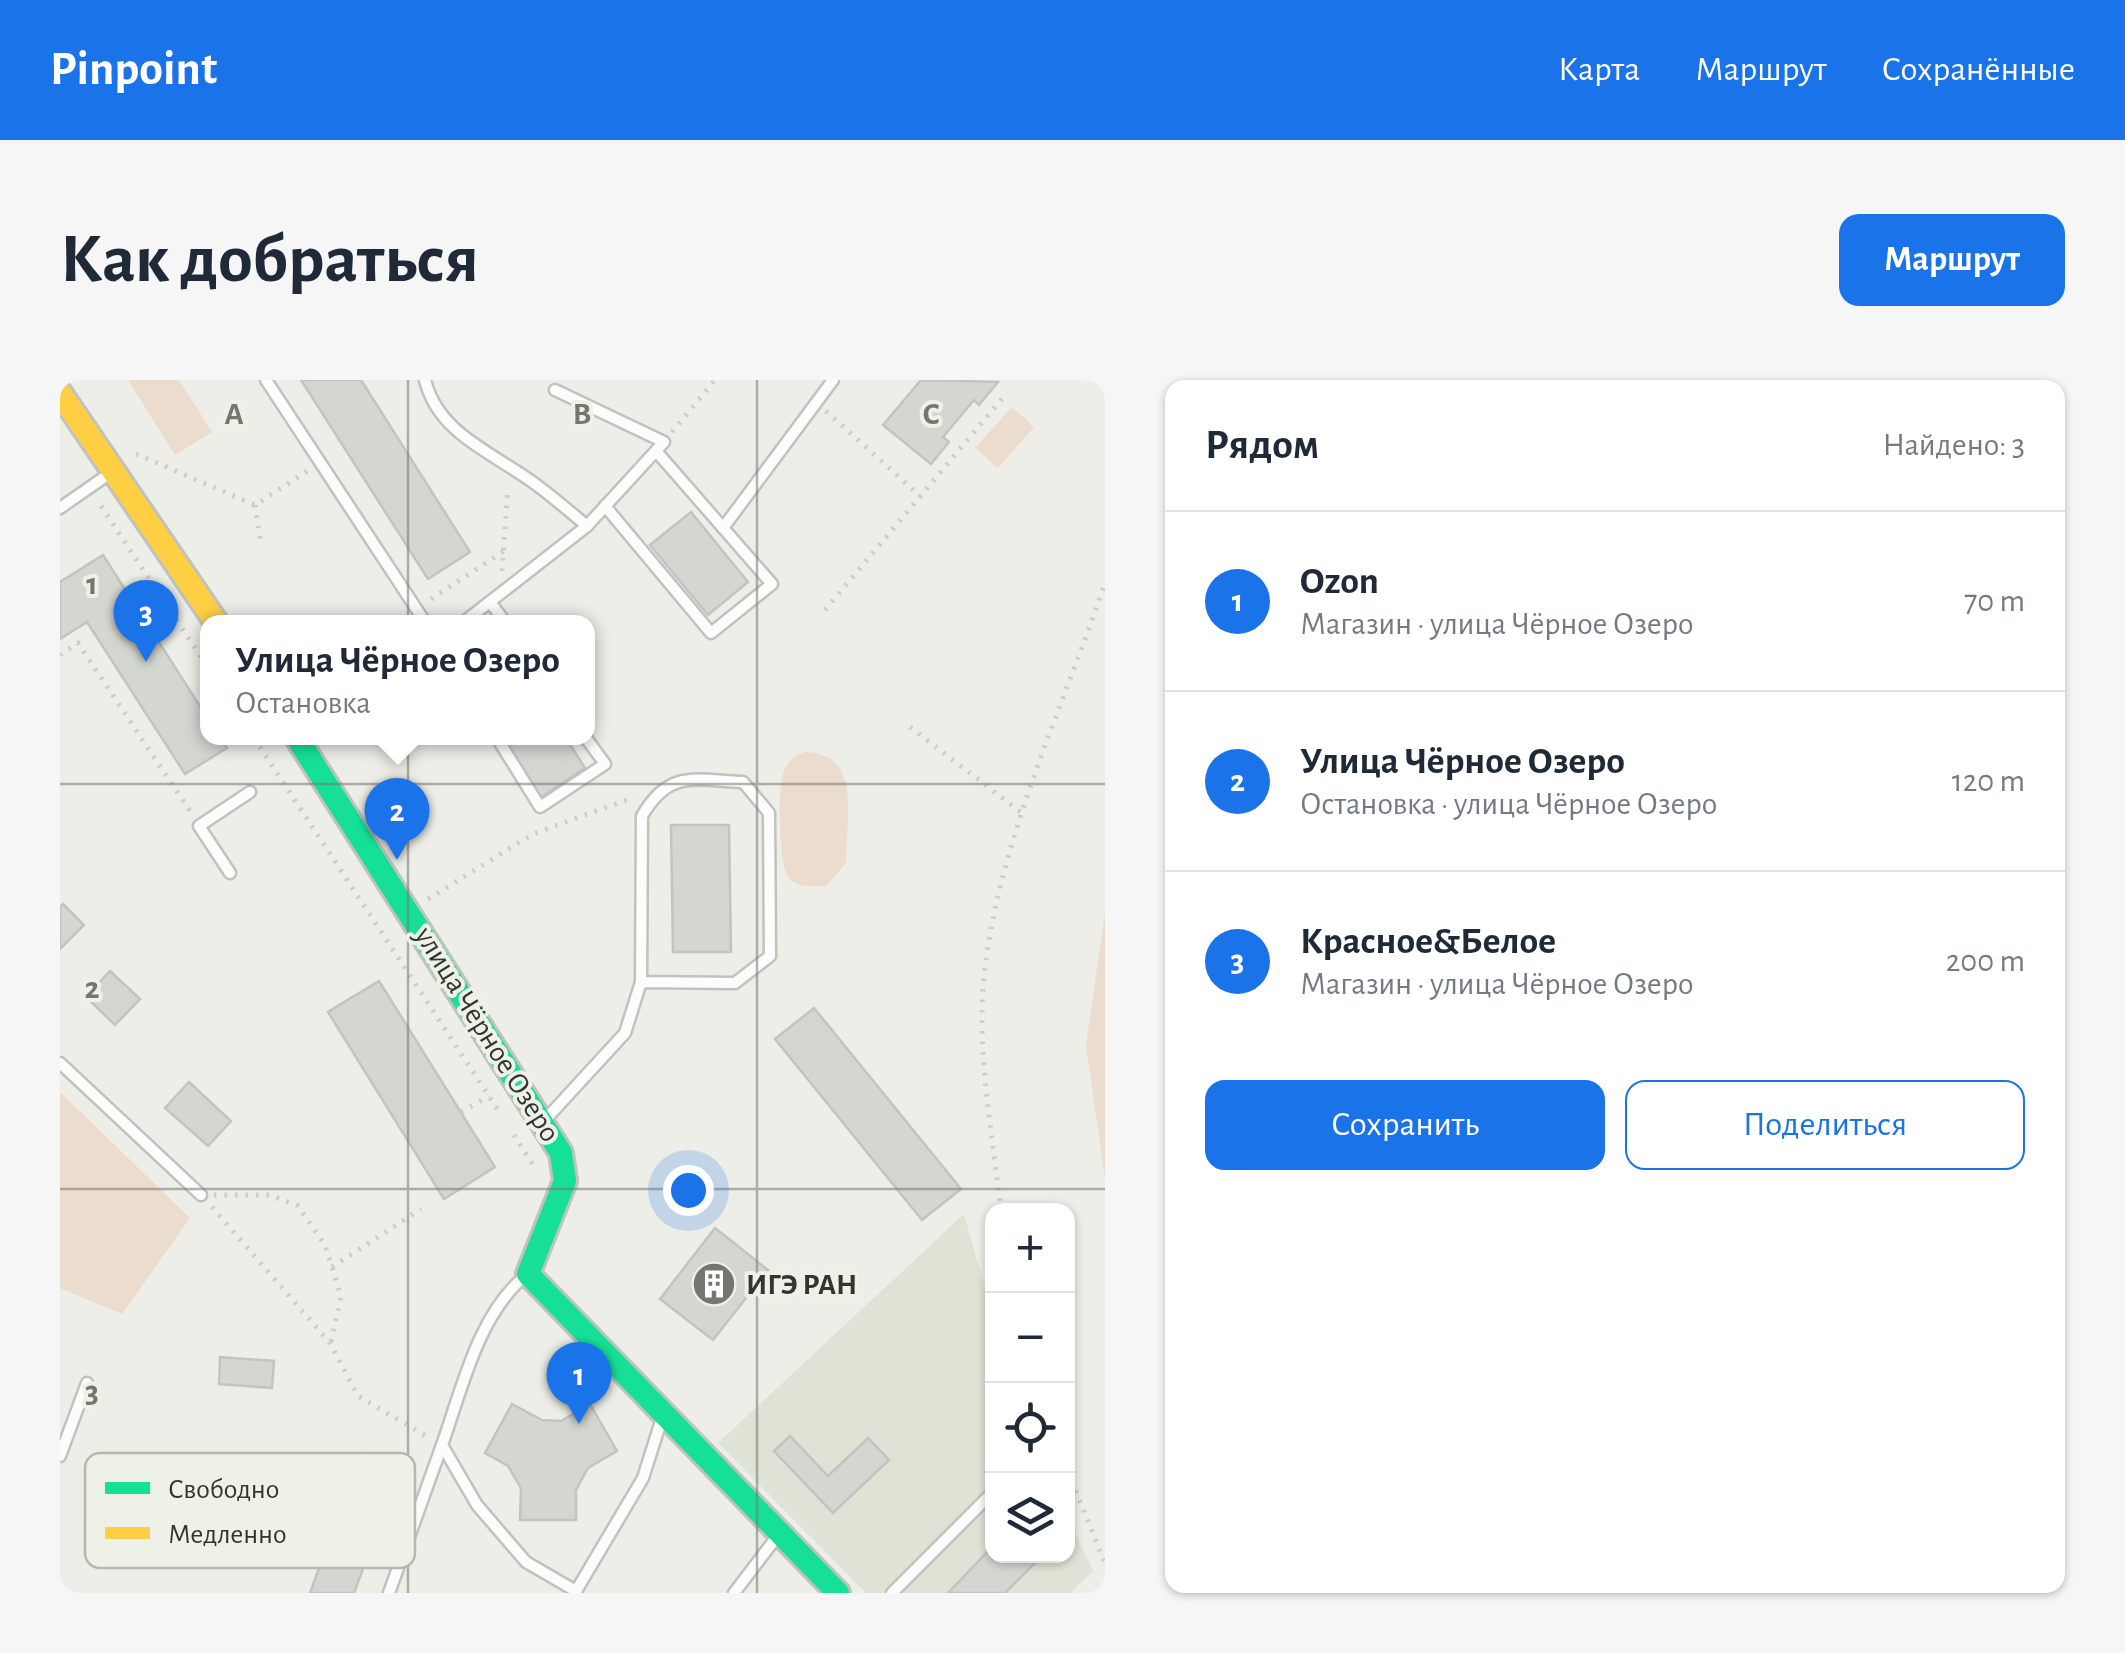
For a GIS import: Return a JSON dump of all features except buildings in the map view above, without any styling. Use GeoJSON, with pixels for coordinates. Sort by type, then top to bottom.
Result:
{"type":"FeatureCollection","features":[{"type":"Feature","properties":{"kind":"street"},"geometry":{"type":"LineString","coordinates":[[60,393],[211,615]]}},
{"type":"Feature","properties":{"kind":"street","name":"улица Чёрное Озеро"},"geometry":{"type":"LineString","coordinates":[[302,745],[562,1153],[566,1180],[528,1274]]}},
{"type":"Feature","properties":{"kind":"street"},"geometry":{"type":"LineString","coordinates":[[528,1274],[662,1417],[838,1593]]}},
{"type":"Feature","properties":{"kind":"lane"},"geometry":{"type":"LineString","coordinates":[[266,380],[420,615]]}},
{"type":"Feature","properties":{"kind":"lane"},"geometry":{"type":"LineString","coordinates":[[425,380],[428,393],[454,431],[587,526]]}},
{"type":"Feature","properties":{"kind":"lane"},"geometry":{"type":"LineString","coordinates":[[724,528],[833,380]]}},
{"type":"Feature","properties":{"kind":"lane"},"geometry":{"type":"LineString","coordinates":[[555,390],[660,446],[772,584],[711,632],[605,506]]}},
{"type":"Feature","properties":{"kind":"lane"},"geometry":{"type":"LineString","coordinates":[[473,615],[587,526],[660,446]]}},
{"type":"Feature","properties":{"kind":"lane"},"geometry":{"type":"LineString","coordinates":[[60,508],[111,473]]}},
{"type":"Feature","properties":{"kind":"lane"},"geometry":{"type":"LineString","coordinates":[[490,602],[500,615]]}},
{"type":"Feature","properties":{"kind":"lane"},"geometry":{"type":"LineString","coordinates":[[501,745],[540,807],[605,764],[591,745]]}},
{"type":"Feature","properties":{"kind":"lane"},"geometry":{"type":"LineString","coordinates":[[544,1120],[626,1033],[641,982],[642,816],[654,795],[674,780],[743,782],[769,813],[770,956],[735,983],[641,982]]}},
{"type":"Feature","properties":{"kind":"lane"},"geometry":{"type":"LineString","coordinates":[[230,873],[199,826],[250,792]]}},
{"type":"Feature","properties":{"kind":"lane"},"geometry":{"type":"LineString","coordinates":[[60,1063],[202,1196]]}},
{"type":"Feature","properties":{"kind":"lane"},"geometry":{"type":"LineString","coordinates":[[415,1522],[469,1367],[504,1293],[528,1274]]}},
{"type":"Feature","properties":{"kind":"lane"},"geometry":{"type":"LineString","coordinates":[[60,1456],[86,1383]]}},
{"type":"Feature","properties":{"kind":"lane"},"geometry":{"type":"LineString","coordinates":[[442,1445],[477,1506],[526,1562],[578,1592],[642,1478],[662,1417]]}},
{"type":"Feature","properties":{"kind":"lane"},"geometry":{"type":"LineString","coordinates":[[892,1593],[985,1500]]}},
{"type":"Feature","properties":{"kind":"lane"},"geometry":{"type":"LineString","coordinates":[[734,1593],[779,1534]]}},
{"type":"Feature","properties":{"kind":"lane"},"geometry":{"type":"LineString","coordinates":[[390,1593],[399,1568]]}},
{"type":"Feature","properties":{"kind":"path"},"geometry":{"type":"LineString","coordinates":[[660,446],[715,380]]}},
{"type":"Feature","properties":{"kind":"path"},"geometry":{"type":"LineString","coordinates":[[825,610],[1006,394]]}},
{"type":"Feature","properties":{"kind":"path"},"geometry":{"type":"LineString","coordinates":[[816,402],[920,496]]}},
{"type":"Feature","properties":{"kind":"path"},"geometry":{"type":"LineString","coordinates":[[133,453],[255,505]]}},
{"type":"Feature","properties":{"kind":"path"},"geometry":{"type":"LineString","coordinates":[[255,505],[320,463]]}},
{"type":"Feature","properties":{"kind":"path"},"geometry":{"type":"LineString","coordinates":[[500,594],[509,467]]}},
{"type":"Feature","properties":{"kind":"path"},"geometry":{"type":"LineString","coordinates":[[89,488],[200,655]]}},
{"type":"Feature","properties":{"kind":"path"},"geometry":{"type":"LineString","coordinates":[[255,505],[261,544]]}},
{"type":"Feature","properties":{"kind":"path"},"geometry":{"type":"LineString","coordinates":[[416,609],[504,551]]}},
{"type":"Feature","properties":{"kind":"path"},"geometry":{"type":"LineString","coordinates":[[1001,1203],[985,1068],[985,963],[1009,849],[1105,583]]}},
{"type":"Feature","properties":{"kind":"path"},"geometry":{"type":"LineString","coordinates":[[60,654],[78,643],[199,826]]}},
{"type":"Feature","properties":{"kind":"path"},"geometry":{"type":"LineString","coordinates":[[910,727],[1022,813]]}},
{"type":"Feature","properties":{"kind":"path"},"geometry":{"type":"LineString","coordinates":[[259,745],[540,1179]]}},
{"type":"Feature","properties":{"kind":"path"},"geometry":{"type":"LineString","coordinates":[[426,900],[533,834],[620,800],[654,795]]}},
{"type":"Feature","properties":{"kind":"path"},"geometry":{"type":"LineString","coordinates":[[461,1112],[489,1096]]}},
{"type":"Feature","properties":{"kind":"path"},"geometry":{"type":"LineString","coordinates":[[202,1196],[268,1195],[297,1206],[325,1244],[341,1296],[330,1342]]}},
{"type":"Feature","properties":{"kind":"path"},"geometry":{"type":"LineString","coordinates":[[202,1196],[330,1342],[358,1396],[442,1445]]}},
{"type":"Feature","properties":{"kind":"path"},"geometry":{"type":"LineString","coordinates":[[332,1267],[422,1209]]}},
{"type":"Feature","properties":{"kind":"path"},"geometry":{"type":"LineString","coordinates":[[1069,1473],[1105,1564]]}},
{"type":"Feature","properties":{"kind":"shaded area"},"geometry":{"type":"Polygon","coordinates":[[[128,380],[179,380],[212,432],[175,455],[128,380]]]}},
{"type":"Feature","properties":{"kind":"shaded area"},"geometry":{"type":"Polygon","coordinates":[[[1012,407],[1034,427],[998,468],[975,448],[1012,407]]]}},
{"type":"Feature","properties":{"kind":"shaded area"},"geometry":{"type":"Polygon","coordinates":[[[804,752],[823,755],[835,763],[847,791],[846,863],[826,886],[793,882],[783,859],[781,783],[786,766],[804,752]]]}},
{"type":"Feature","properties":{"kind":"shaded area"},"geometry":{"type":"Polygon","coordinates":[[[1105,913],[1105,1178],[1086,1045],[1105,913]]]}},
{"type":"Feature","properties":{"kind":"shaded area"},"geometry":{"type":"Polygon","coordinates":[[[60,1092],[190,1218],[122,1314],[60,1288],[60,1092]]]}},
{"type":"Feature","properties":{"kind":"shaded area"},"geometry":{"type":"Polygon","coordinates":[[[964,1214],[985,1288],[985,1563],[1075,1563],[1075,1533],[1093,1571],[1070,1593],[866,1593],[718,1443],[964,1214]]]}},
{"type":"Feature","properties":{"kind":"traffic: fast"},"geometry":{"type":"LineString","coordinates":[[301,745],[561,1153],[565,1181],[528,1274],[838,1593]]}},
{"type":"Feature","properties":{"kind":"traffic: slow"},"geometry":{"type":"LineString","coordinates":[[60,393],[211,615]]}},
{"type":"Feature","properties":{"kind":"place","name":"Красное&Белое"},"geometry":{"type":"Point","coordinates":[146,662]}},
{"type":"Feature","properties":{"kind":"place","name":"Улица Чёрное Озеро"},"geometry":{"type":"Point","coordinates":[397,860]}},
{"type":"Feature","properties":{"kind":"place","name":"ИГЭ РАН"},"geometry":{"type":"Point","coordinates":[714,1284]}},
{"type":"Feature","properties":{"kind":"place","name":"Ozon"},"geometry":{"type":"Point","coordinates":[579,1424]}}]}
